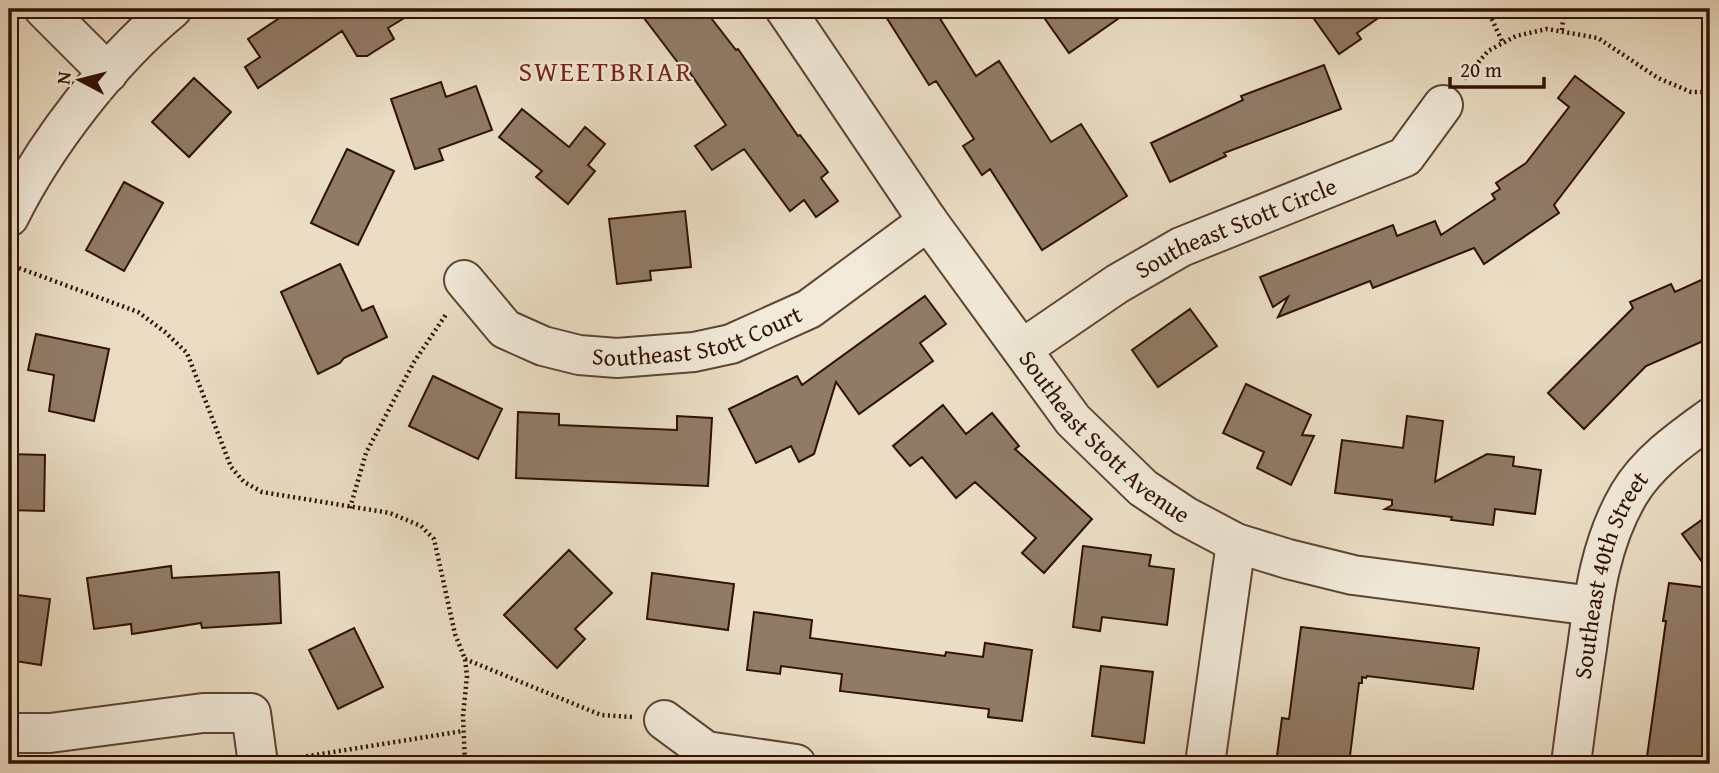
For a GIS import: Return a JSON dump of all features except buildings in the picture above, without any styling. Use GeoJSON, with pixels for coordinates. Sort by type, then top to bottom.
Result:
{"type":"FeatureCollection","features":[{"type":"Feature","properties":{"kind":"street"},"geometry":{"type":"LineString","coordinates":[[44,9],[108,73]]}},
{"type":"Feature","properties":{"kind":"street"},"geometry":{"type":"LineString","coordinates":[[9,217],[20,193],[52,144],[108,73],[172,9]]}},
{"type":"Feature","properties":{"kind":"street","name":"Southeast Stott Avenue"},"geometry":{"type":"LineString","coordinates":[[785,9],[928,221],[1073,420],[1143,488],[1185,516],[1236,543],[1353,575],[1593,606]]}},
{"type":"Feature","properties":{"kind":"street","name":"Southeast Stott Circle"},"geometry":{"type":"LineString","coordinates":[[1022,349],[1116,284],[1181,247],[1405,157],[1443,105]]}},
{"type":"Feature","properties":{"kind":"street","name":"Southeast Stott Court"},"geometry":{"type":"LineString","coordinates":[[464,280],[505,329],[543,346],[579,355],[617,358],[694,352],[731,344],[809,309],[928,221]]}},
{"type":"Feature","properties":{"kind":"street","name":"Southeast 40th Street"},"geometry":{"type":"LineString","coordinates":[[1571,764],[1602,555],[1614,524],[1630,492],[1654,463],[1710,418]]}},
{"type":"Feature","properties":{"kind":"street"},"geometry":{"type":"LineString","coordinates":[[1205,764],[1236,543]]}},
{"type":"Feature","properties":{"kind":"street"},"geometry":{"type":"LineString","coordinates":[[9,733],[50,733],[203,713],[251,713],[258,764]]}},
{"type":"Feature","properties":{"kind":"street"},"geometry":{"type":"LineString","coordinates":[[664,720],[705,751],[796,764]]}},
{"type":"Feature","properties":{"kind":"path"},"geometry":{"type":"LineString","coordinates":[[1487,9],[1503,43]]}},
{"type":"Feature","properties":{"kind":"path"},"geometry":{"type":"LineString","coordinates":[[1562,30],[1564,9]]}},
{"type":"Feature","properties":{"kind":"path"},"geometry":{"type":"LineString","coordinates":[[1443,105],[1488,51],[1516,36],[1547,29],[1598,38],[1658,78],[1691,92],[1710,92]]}},
{"type":"Feature","properties":{"kind":"path"},"geometry":{"type":"LineString","coordinates":[[9,54],[9,70]]}},
{"type":"Feature","properties":{"kind":"path"},"geometry":{"type":"LineString","coordinates":[[19,268],[138,312],[173,339],[187,353],[231,467],[244,482],[261,492],[390,513],[421,526],[434,539],[455,634],[466,659],[463,731],[465,764]]}},
{"type":"Feature","properties":{"kind":"path"},"geometry":{"type":"LineString","coordinates":[[350,508],[366,453],[414,362],[440,325],[464,280]]}},
{"type":"Feature","properties":{"kind":"path"},"geometry":{"type":"LineString","coordinates":[[466,659],[601,715],[664,720]]}},
{"type":"Feature","properties":{"kind":"path"},"geometry":{"type":"LineString","coordinates":[[258,764],[463,731]]}},
{"type":"Feature","properties":{"kind":"district","name":"SWEETBRIAR"},"geometry":{"type":"Point","coordinates":[606,71]}}]}
